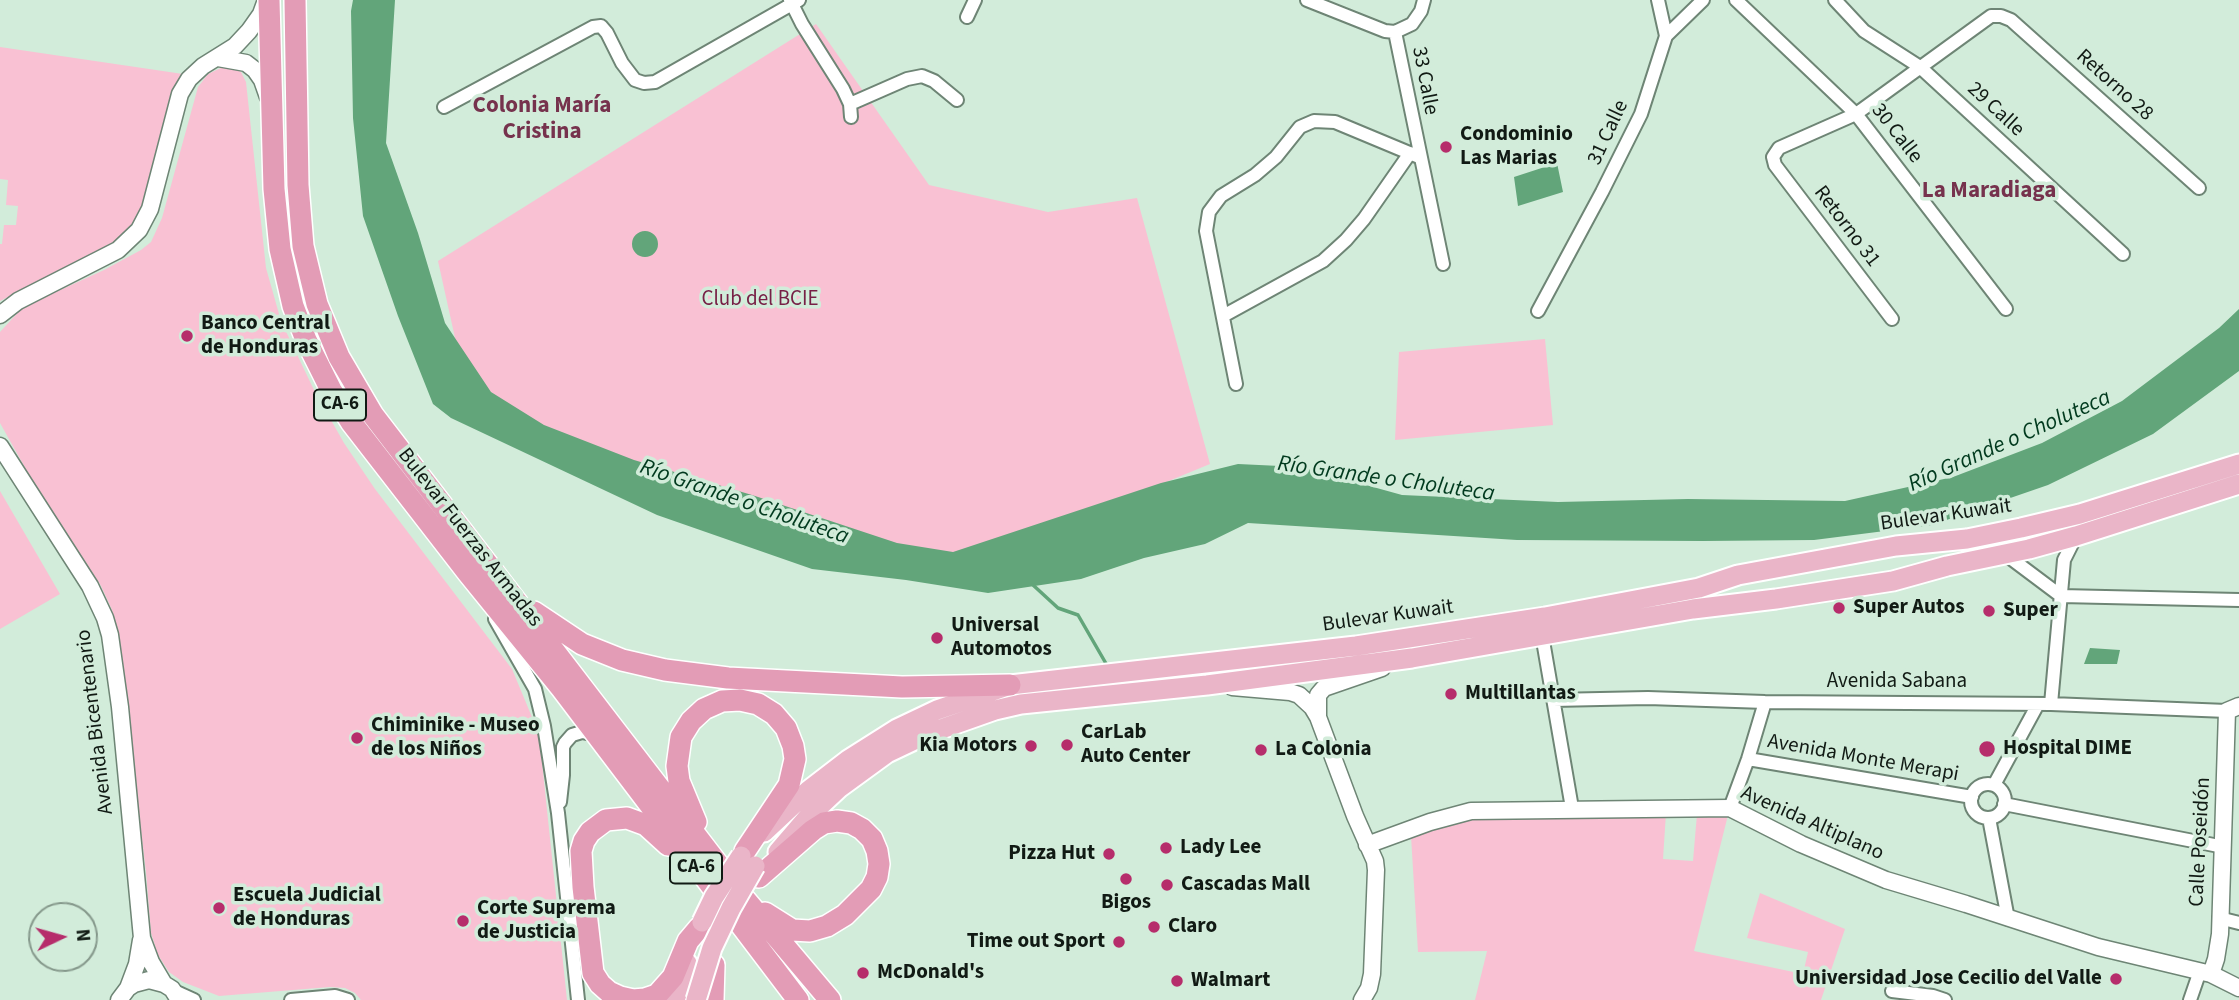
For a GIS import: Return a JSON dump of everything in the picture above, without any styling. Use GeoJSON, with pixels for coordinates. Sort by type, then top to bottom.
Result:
{"type":"FeatureCollection","features":[{"type":"Feature","properties":{"kind":"highway","name":"Bulevar Fuerzas Armadas"},"geometry":{"type":"LineString","coordinates":[[267,0],[274,189],[280,249],[293,306],[306,340],[331,390],[351,422],[596,735],[706,864],[749,872],[829,999]]}},
{"type":"Feature","properties":{"kind":"highway","name":"Bulevar Fuerzas Armadas"},"geometry":{"type":"LineString","coordinates":[[295,0],[303,246],[317,304],[339,357],[373,415],[515,598],[706,864],[797,1000]]}},
{"type":"Feature","properties":{"kind":"highway"},"geometry":{"type":"LineString","coordinates":[[515,598],[582,644],[622,660],[665,670],[728,678],[855,685],[1010,685]]}},
{"type":"Feature","properties":{"kind":"highway"},"geometry":{"type":"LineString","coordinates":[[706,864],[677,766],[681,737],[691,721],[705,709],[722,701],[740,700],[758,704],[774,714],[786,728],[793,746],[794,759],[793,772],[749,872]]}},
{"type":"Feature","properties":{"kind":"highway"},"geometry":{"type":"LineString","coordinates":[[700,925],[688,941],[673,976],[657,995],[633,1000],[609,992],[593,973],[581,851],[584,841],[597,825],[606,820],[626,818],[646,825],[706,864]]}},
{"type":"Feature","properties":{"kind":"highway"},"geometry":{"type":"LineString","coordinates":[[837,821],[862,829],[872,839],[879,864],[871,889],[845,915],[819,930],[792,930],[749,872],[824,823],[837,821]]}},
{"type":"Feature","properties":{"kind":"highway"},"geometry":{"type":"LineString","coordinates":[[713,1000],[717,956]]}},
{"type":"Feature","properties":{"kind":"main road","name":"Bulevar Kuwait"},"geometry":{"type":"LineString","coordinates":[[702,1000],[749,872],[808,790],[848,760],[897,729],[937,710],[1010,685],[1356,646],[1545,617],[1699,588],[1738,575],[1896,546],[1967,539],[2080,514],[2239,464]]}},
{"type":"Feature","properties":{"kind":"main road","name":"Bulevar Kuwait"},"geometry":{"type":"LineString","coordinates":[[679,996],[700,925],[714,897],[749,872],[779,835],[813,802],[839,788],[887,753],[927,734],[995,710],[1412,658],[1693,609],[1893,581],[2076,536],[2239,484]]}},
{"type":"Feature","properties":{"kind":"main road"},"geometry":{"type":"LineString","coordinates":[[1947,566],[1855,579],[1849,575],[1848,568],[1851,562],[1856,560],[1948,545],[1967,539]]}},
{"type":"Feature","properties":{"kind":"main road"},"geometry":{"type":"LineString","coordinates":[[1693,609],[1826,584],[1830,580],[1830,574],[1827,569],[1818,568],[1699,588]]}},
{"type":"Feature","properties":{"kind":"main road"},"geometry":{"type":"LineString","coordinates":[[679,996],[712,948],[749,872]]}},
{"type":"Feature","properties":{"kind":"street"},"geometry":{"type":"LineString","coordinates":[[0,315],[18,300],[118,250],[139,230],[150,209],[180,94],[189,79],[203,66],[235,46],[249,31],[267,0]]}},
{"type":"Feature","properties":{"kind":"street"},"geometry":{"type":"LineString","coordinates":[[967,17],[975,0]]}},
{"type":"Feature","properties":{"kind":"street"},"geometry":{"type":"LineString","coordinates":[[1307,0],[1395,32]]}},
{"type":"Feature","properties":{"kind":"street","name":"33 Calle"},"geometry":{"type":"LineString","coordinates":[[1424,0],[1421,11],[1412,24],[1395,32],[1415,155],[1443,264]]}},
{"type":"Feature","properties":{"kind":"street"},"geometry":{"type":"LineString","coordinates":[[1658,0],[1666,36]]}},
{"type":"Feature","properties":{"kind":"street"},"geometry":{"type":"LineString","coordinates":[[1666,36],[1703,0]]}},
{"type":"Feature","properties":{"kind":"street","name":"30 Calle"},"geometry":{"type":"LineString","coordinates":[[1736,0],[1856,114],[2007,309]]}},
{"type":"Feature","properties":{"kind":"street","name":"29 Calle"},"geometry":{"type":"LineString","coordinates":[[1835,0],[1864,31],[1920,67],[2123,254]]}},
{"type":"Feature","properties":{"kind":"street"},"geometry":{"type":"LineString","coordinates":[[444,107],[593,27],[601,26],[635,80],[644,83],[656,82],[793,1],[802,24],[843,89],[850,104],[851,117]]}},
{"type":"Feature","properties":{"kind":"street","name":"Retorno 28"},"geometry":{"type":"LineString","coordinates":[[1920,67],[1991,16],[2011,20],[2199,188]]}},
{"type":"Feature","properties":{"kind":"street","name":"31 Calle"},"geometry":{"type":"LineString","coordinates":[[1538,311],[1641,114],[1666,36]]}},
{"type":"Feature","properties":{"kind":"street"},"geometry":{"type":"LineString","coordinates":[[218,58],[246,63],[255,70],[267,90],[271,117]]}},
{"type":"Feature","properties":{"kind":"street"},"geometry":{"type":"LineString","coordinates":[[1856,114],[1920,67]]}},
{"type":"Feature","properties":{"kind":"street"},"geometry":{"type":"LineString","coordinates":[[850,104],[907,79],[922,76],[934,81],[957,100]]}},
{"type":"Feature","properties":{"kind":"street","name":"Retorno 31"},"geometry":{"type":"LineString","coordinates":[[1856,114],[1779,148],[1773,157],[1774,165],[1892,319]]}},
{"type":"Feature","properties":{"kind":"street"},"geometry":{"type":"LineString","coordinates":[[1223,316],[1324,261],[1346,240],[1415,155],[1335,122],[1314,121],[1300,127],[1276,157],[1255,175],[1222,196],[1209,212],[1206,231],[1236,384]]}},
{"type":"Feature","properties":{"kind":"street","name":"Avenida Bicentenario"},"geometry":{"type":"LineString","coordinates":[[0,446],[90,586],[105,618],[110,635],[120,707],[142,937],[151,961],[172,991]]}},
{"type":"Feature","properties":{"kind":"street"},"geometry":{"type":"LineString","coordinates":[[1994,785],[2045,704],[2064,561],[2076,536]]}},
{"type":"Feature","properties":{"kind":"street"},"geometry":{"type":"LineString","coordinates":[[2006,554],[2061,596],[2239,600]]}},
{"type":"Feature","properties":{"kind":"street"},"geometry":{"type":"LineString","coordinates":[[468,573],[535,689],[558,813],[578,1000]]}},
{"type":"Feature","properties":{"kind":"street"},"geometry":{"type":"LineString","coordinates":[[1542,635],[1572,808]]}},
{"type":"Feature","properties":{"kind":"street"},"geometry":{"type":"LineString","coordinates":[[1318,717],[1318,695],[1324,688],[1412,658]]}},
{"type":"Feature","properties":{"kind":"street"},"geometry":{"type":"LineString","coordinates":[[1207,685],[1290,692],[1305,699],[1318,717],[1375,861],[1372,974],[1363,1000]]}},
{"type":"Feature","properties":{"kind":"street","name":"Avenida Sabana"},"geometry":{"type":"LineString","coordinates":[[1553,700],[1648,698],[2233,709]]}},
{"type":"Feature","properties":{"kind":"street"},"geometry":{"type":"LineString","coordinates":[[1730,808],[1765,702]]}},
{"type":"Feature","properties":{"kind":"street","name":"Calle Poseidón"},"geometry":{"type":"LineString","coordinates":[[2190,1000],[2218,949],[2233,709]]}},
{"type":"Feature","properties":{"kind":"street"},"geometry":{"type":"LineString","coordinates":[[558,813],[563,775],[563,747],[572,735],[582,732],[596,735]]}},
{"type":"Feature","properties":{"kind":"street","name":"Avenida Monte Merapi"},"geometry":{"type":"LineString","coordinates":[[1748,759],[1972,797]]}},
{"type":"Feature","properties":{"kind":"street"},"geometry":{"type":"LineString","coordinates":[[1994,785],[2004,796],[2004,804],[1999,814],[1983,817],[1973,809],[1972,797],[1978,788],[1994,785]]}},
{"type":"Feature","properties":{"kind":"street"},"geometry":{"type":"LineString","coordinates":[[2004,804],[2224,847]]}},
{"type":"Feature","properties":{"kind":"street","name":"Avenida Altiplano"},"geometry":{"type":"LineString","coordinates":[[1367,845],[1430,822],[1471,811],[1730,808],[1801,844],[1886,880],[2098,947],[2205,973],[2239,988]]}},
{"type":"Feature","properties":{"kind":"street"},"geometry":{"type":"LineString","coordinates":[[1989,818],[2008,919]]}},
{"type":"Feature","properties":{"kind":"street"},"geometry":{"type":"LineString","coordinates":[[2219,918],[2239,923]]}},
{"type":"Feature","properties":{"kind":"street","name":"Avenida Bicentenario"},"geometry":{"type":"LineString","coordinates":[[123,994],[137,964],[142,937]]}},
{"type":"Feature","properties":{"kind":"street"},"geometry":{"type":"LineString","coordinates":[[123,994],[141,981],[149,980],[194,1000]]}},
{"type":"Feature","properties":{"kind":"street"},"geometry":{"type":"LineString","coordinates":[[1892,991],[1945,1000]]}},
{"type":"Feature","properties":{"kind":"street"},"geometry":{"type":"LineString","coordinates":[[291,1000],[335,996],[348,1000]]}},
{"type":"Feature","properties":{"kind":"green space","name":"Club del BCIE"},"geometry":{"type":"Polygon","coordinates":[[[816,24],[929,185],[1048,212],[1137,198],[1210,464],[1040,534],[974,553],[861,556],[536,433],[461,365],[438,261],[816,24]]]}},
{"type":"Feature","properties":{"kind":"green space"},"geometry":{"type":"Polygon","coordinates":[[[0,47],[183,74],[155,158],[142,209],[130,231],[118,242],[0,301],[0,244],[4,225],[16,225],[18,206],[6,205],[8,180],[0,179],[0,47]]]}},
{"type":"Feature","properties":{"kind":"green space"},"geometry":{"type":"Polygon","coordinates":[[[223,67],[241,72],[246,82],[266,268],[281,321],[314,390],[344,443],[375,489],[512,669],[539,734],[567,1000],[361,1000],[345,988],[330,987],[219,996],[183,982],[169,972],[158,955],[151,933],[146,872],[112,610],[101,586],[28,473],[0,423],[0,332],[23,307],[104,270],[151,242],[162,218],[198,87],[208,74],[223,67]]]}},
{"type":"Feature","properties":{"kind":"green space"},"geometry":{"type":"Polygon","coordinates":[[[1545,339],[1553,425],[1395,440],[1399,352],[1545,339]]]}},
{"type":"Feature","properties":{"kind":"green space"},"geometry":{"type":"Polygon","coordinates":[[[0,491],[60,594],[0,629],[0,491]]]}},
{"type":"Feature","properties":{"kind":"green space"},"geometry":{"type":"Polygon","coordinates":[[[1666,813],[1663,859],[1693,861],[1697,814],[1728,815],[1694,951],[1803,974],[1808,952],[1747,938],[1760,893],[1845,929],[1821,1000],[1475,1000],[1487,951],[1418,952],[1411,836],[1461,818],[1666,813]]]}},
{"type":"Feature","properties":{"kind":"water","name":"Río Grande o Choluteca"},"geometry":{"type":"Polygon","coordinates":[[[353,0],[395,0],[386,143],[418,233],[445,323],[491,392],[544,425],[634,460],[752,495],[897,543],[953,552],[1161,483],[1238,464],[1301,467],[1402,495],[1558,502],[1688,499],[1845,501],[1953,477],[2042,443],[2122,401],[2219,328],[2239,309],[2239,371],[2153,434],[2048,485],[1932,525],[1814,540],[1703,541],[1517,540],[1248,523],[1205,544],[1144,558],[1081,579],[988,593],[812,569],[657,515],[451,418],[433,404],[363,216],[353,118],[353,0]]]}},
{"type":"Feature","properties":{"kind":"water"},"geometry":{"type":"Polygon","coordinates":[[[1557,163],[1563,192],[1518,206],[1514,177],[1557,163]]]}},
{"type":"Feature","properties":{"kind":"water"},"geometry":{"type":"Polygon","coordinates":[[[645,231],[655,234],[658,244],[655,254],[645,257],[635,254],[632,244],[635,234],[645,231]]]}},
{"type":"Feature","properties":{"kind":"water"},"geometry":{"type":"Polygon","coordinates":[[[2090,648],[2120,650],[2117,664],[2084,664],[2090,648]]]}},
{"type":"Feature","properties":{"kind":"waterway"},"geometry":{"type":"LineString","coordinates":[[1033,585],[1058,608],[1078,615],[1108,667]]}},
{"type":"Feature","properties":{"kind":"place","name":"Condominio Las Marias"},"geometry":{"type":"Point","coordinates":[1446,147]}},
{"type":"Feature","properties":{"kind":"place","name":"Banco Central de Honduras"},"geometry":{"type":"Point","coordinates":[187,336]}},
{"type":"Feature","properties":{"kind":"place","name":"Super Autos"},"geometry":{"type":"Point","coordinates":[1839,608]}},
{"type":"Feature","properties":{"kind":"place","name":"Super"},"geometry":{"type":"Point","coordinates":[1989,611]}},
{"type":"Feature","properties":{"kind":"place","name":"Universal Automotos"},"geometry":{"type":"Point","coordinates":[937,638]}},
{"type":"Feature","properties":{"kind":"place","name":"Multillantas"},"geometry":{"type":"Point","coordinates":[1451,694]}},
{"type":"Feature","properties":{"kind":"place","name":"Chiminike - Museo de los Niños"},"geometry":{"type":"Point","coordinates":[357,738]}},
{"type":"Feature","properties":{"kind":"place","name":"CarLab Auto Center"},"geometry":{"type":"Point","coordinates":[1067,745]}},
{"type":"Feature","properties":{"kind":"place","name":"Kia Motors"},"geometry":{"type":"Point","coordinates":[1031,746]}},
{"type":"Feature","properties":{"kind":"place","name":"Hospital DIME"},"geometry":{"type":"Point","coordinates":[1987,749]}},
{"type":"Feature","properties":{"kind":"place","name":"La Colonia"},"geometry":{"type":"Point","coordinates":[1261,750]}},
{"type":"Feature","properties":{"kind":"place","name":"Lady Lee"},"geometry":{"type":"Point","coordinates":[1166,848]}},
{"type":"Feature","properties":{"kind":"place","name":"Pizza Hut"},"geometry":{"type":"Point","coordinates":[1109,854]}},
{"type":"Feature","properties":{"kind":"place","name":"Bigos"},"geometry":{"type":"Point","coordinates":[1126,879]}},
{"type":"Feature","properties":{"kind":"place","name":"Cascadas Mall"},"geometry":{"type":"Point","coordinates":[1167,885]}},
{"type":"Feature","properties":{"kind":"place","name":"Escuela Judicial de Honduras"},"geometry":{"type":"Point","coordinates":[219,908]}},
{"type":"Feature","properties":{"kind":"place","name":"Corte Suprema de Justicia"},"geometry":{"type":"Point","coordinates":[463,921]}},
{"type":"Feature","properties":{"kind":"place","name":"Claro"},"geometry":{"type":"Point","coordinates":[1154,927]}},
{"type":"Feature","properties":{"kind":"place","name":"Time out Sport"},"geometry":{"type":"Point","coordinates":[1119,942]}},
{"type":"Feature","properties":{"kind":"place","name":"McDonald's"},"geometry":{"type":"Point","coordinates":[863,973]}},
{"type":"Feature","properties":{"kind":"place","name":"Universidad Jose Cecilio del Valle"},"geometry":{"type":"Point","coordinates":[2116,979]}},
{"type":"Feature","properties":{"kind":"place","name":"Walmart"},"geometry":{"type":"Point","coordinates":[1177,981]}},
{"type":"Feature","properties":{"kind":"district","name":"Colonia María Cristina"},"geometry":{"type":"Point","coordinates":[542,120]}},
{"type":"Feature","properties":{"kind":"district","name":"La Maradiaga"},"geometry":{"type":"Point","coordinates":[1989,192]}}]}
